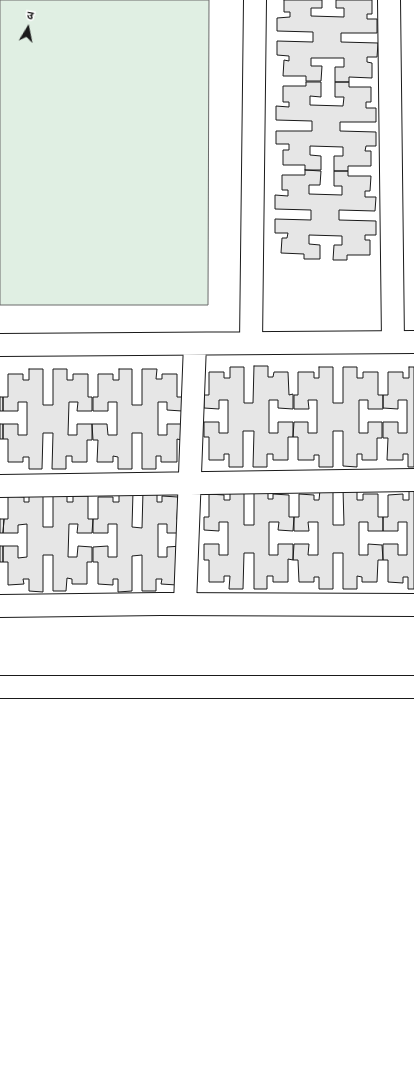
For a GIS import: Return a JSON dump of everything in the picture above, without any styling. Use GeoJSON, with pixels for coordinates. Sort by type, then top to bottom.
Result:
{"type":"FeatureCollection","features":[{"type":"Feature","properties":{"kind":"street"},"geometry":{"type":"LineString","coordinates":[[251,343],[255,0]]}},
{"type":"Feature","properties":{"kind":"street"},"geometry":{"type":"LineString","coordinates":[[0,345],[403,342],[389,0]]}},
{"type":"Feature","properties":{"kind":"street"},"geometry":{"type":"LineString","coordinates":[[185,604],[195,344]]}},
{"type":"Feature","properties":{"kind":"street"},"geometry":{"type":"LineString","coordinates":[[0,486],[414,480]]}},
{"type":"Feature","properties":{"kind":"street"},"geometry":{"type":"LineString","coordinates":[[0,606],[414,604]]}},
{"type":"Feature","properties":{"kind":"street"},"geometry":{"type":"LineString","coordinates":[[0,687],[414,687]]}},
{"type":"Feature","properties":{"kind":"green space"},"geometry":{"type":"Polygon","coordinates":[[[0,0],[209,0],[208,305],[0,305],[0,0]]]}},
{"type":"Feature","properties":{"kind":"building"},"geometry":{"type":"Polygon","coordinates":[[[284,0],[322,0],[322,8],[311,8],[311,16],[344,17],[344,8],[336,8],[336,0],[372,0],[372,14],[367,14],[367,19],[377,19],[377,33],[341,33],[341,42],[378,43],[377,57],[367,57],[367,62],[372,63],[372,78],[349,77],[349,82],[335,82],[335,67],[344,67],[344,58],[311,58],[311,66],[322,66],[321,81],[306,81],[306,76],[283,76],[284,60],[289,61],[289,56],[277,55],[277,41],[313,42],[313,32],[277,31],[277,18],[290,17],[290,12],[284,12],[284,0]]]}},
{"type":"Feature","properties":{"kind":"building"},"geometry":{"type":"Polygon","coordinates":[[[306,82],[321,82],[321,97],[310,96],[310,105],[343,106],[344,97],[335,97],[335,82],[349,82],[349,87],[371,87],[371,102],[366,102],[366,108],[376,108],[376,122],[340,122],[340,131],[376,132],[376,146],[366,146],[365,151],[371,151],[371,166],[348,166],[348,171],[334,171],[334,156],[343,156],[343,147],[310,146],[310,155],[321,156],[321,170],[305,170],[305,165],[283,165],[283,150],[289,150],[289,144],[276,144],[276,131],[312,131],[312,121],[276,120],[276,106],[289,107],[289,102],[283,102],[283,86],[306,86],[306,82]]]}},
{"type":"Feature","properties":{"kind":"building"},"geometry":{"type":"Polygon","coordinates":[[[305,170],[321,171],[320,185],[309,185],[309,194],[342,195],[342,186],[334,186],[334,171],[348,171],[348,176],[371,176],[370,191],[365,191],[365,197],[376,197],[375,211],[339,210],[339,220],[376,221],[376,235],[365,235],[365,240],[370,240],[370,255],[347,255],[347,260],[333,260],[334,245],[342,245],[342,236],[309,235],[309,244],[320,245],[320,259],[304,259],[304,254],[281,253],[282,238],[287,238],[288,233],[275,233],[275,219],[311,220],[311,210],[275,209],[275,195],[288,196],[288,190],[282,190],[282,175],[305,175],[305,170]]]}},
{"type":"Feature","properties":{"kind":"building"},"geometry":{"type":"Polygon","coordinates":[[[254,366],[268,366],[268,377],[273,377],[274,372],[288,372],[289,395],[293,394],[293,409],[278,408],[278,400],[269,400],[269,433],[278,433],[278,422],[293,422],[293,437],[288,437],[288,460],[273,460],[273,454],[267,454],[267,467],[253,467],[254,431],[243,431],[243,467],[229,467],[229,454],[224,454],[224,460],[209,460],[209,437],[204,437],[204,422],[219,422],[219,433],[228,433],[228,400],[219,400],[219,409],[204,408],[204,395],[209,395],[209,372],[224,372],[224,378],[230,378],[230,367],[244,367],[244,403],[253,403],[254,366]]]}},
{"type":"Feature","properties":{"kind":"building"},"geometry":{"type":"Polygon","coordinates":[[[319,367],[333,367],[333,403],[343,403],[343,367],[357,367],[357,378],[363,378],[363,372],[378,372],[378,395],[383,395],[383,409],[368,409],[368,400],[359,400],[359,433],[368,433],[368,422],[382,422],[382,438],[377,438],[377,460],[362,460],[362,454],[357,454],[357,467],[343,466],[343,431],[333,431],[333,467],[319,467],[319,455],[314,455],[314,460],[298,460],[298,437],[293,437],[294,422],[308,422],[308,433],[317,433],[317,400],[308,400],[309,409],[294,409],[294,395],[298,395],[298,372],[314,372],[314,378],[319,378],[319,367]]]}},
{"type":"Feature","properties":{"kind":"building"},"geometry":{"type":"Polygon","coordinates":[[[409,367],[414,367],[414,467],[408,467],[408,454],[403,454],[403,460],[387,460],[388,438],[383,438],[383,422],[398,422],[398,433],[407,433],[407,400],[398,400],[398,409],[383,408],[383,395],[388,395],[388,372],[403,372],[403,378],[409,378],[409,367]]]}},
{"type":"Feature","properties":{"kind":"building"},"geometry":{"type":"Polygon","coordinates":[[[29,369],[43,369],[43,405],[53,405],[53,369],[67,369],[67,380],[73,380],[73,374],[88,374],[88,397],[92,397],[92,411],[77,411],[78,402],[69,402],[68,435],[77,435],[77,424],[92,424],[92,440],[87,440],[87,462],[72,462],[72,456],[66,456],[66,469],[52,469],[53,433],[43,433],[42,469],[29,469],[29,457],[23,457],[23,462],[8,462],[8,439],[3,439],[3,424],[18,424],[18,435],[27,435],[27,402],[18,402],[18,411],[3,411],[3,397],[8,397],[8,374],[23,374],[23,380],[29,380],[29,369]]]}},
{"type":"Feature","properties":{"kind":"building"},"geometry":{"type":"Polygon","coordinates":[[[119,369],[132,369],[132,405],[142,405],[142,369],[157,369],[156,379],[162,379],[162,374],[177,374],[177,397],[182,397],[182,411],[167,410],[167,402],[158,402],[158,435],[167,435],[167,424],[182,424],[181,440],[177,439],[177,462],[161,462],[161,456],[156,456],[156,469],[142,469],[142,433],[132,433],[132,469],[118,469],[118,457],[113,456],[113,462],[97,462],[98,440],[93,440],[92,424],[107,424],[108,435],[117,435],[117,402],[108,402],[108,411],[93,411],[93,397],[98,397],[98,374],[113,374],[113,380],[119,380],[119,369]]]}},
{"type":"Feature","properties":{"kind":"building"},"geometry":{"type":"Polygon","coordinates":[[[0,397],[3,397],[3,411],[0,411],[0,397]]]}},
{"type":"Feature","properties":{"kind":"building"},"geometry":{"type":"Polygon","coordinates":[[[0,424],[3,424],[3,439],[0,439],[0,424]]]}},
{"type":"Feature","properties":{"kind":"building"},"geometry":{"type":"Polygon","coordinates":[[[230,489],[244,489],[244,525],[254,525],[254,489],[268,489],[268,499],[273,499],[273,494],[289,495],[289,517],[294,517],[293,531],[278,530],[279,522],[269,522],[269,555],[278,555],[278,544],[293,544],[293,560],[288,559],[288,582],[273,582],[273,576],[267,576],[267,589],[254,589],[254,553],[244,553],[243,589],[229,589],[230,576],[224,576],[224,582],[209,582],[209,560],[204,560],[204,544],[219,544],[219,555],[228,555],[228,522],[219,522],[219,531],[204,530],[204,517],[209,517],[209,494],[224,495],[224,500],[230,500],[230,489]]]}},
{"type":"Feature","properties":{"kind":"building"},"geometry":{"type":"Polygon","coordinates":[[[343,489],[357,489],[357,500],[363,500],[363,494],[378,494],[378,517],[383,517],[383,531],[368,531],[368,522],[359,522],[359,555],[368,555],[368,544],[382,545],[383,560],[378,560],[377,582],[362,582],[362,577],[357,576],[357,589],[343,589],[343,553],[333,553],[333,589],[319,589],[319,577],[314,577],[314,582],[299,582],[298,560],[293,560],[294,544],[309,544],[308,555],[318,555],[318,522],[308,522],[309,531],[294,531],[294,517],[299,517],[299,494],[314,495],[314,500],[319,500],[320,490],[333,490],[333,525],[344,525],[343,489]]]}},
{"type":"Feature","properties":{"kind":"building"},"geometry":{"type":"Polygon","coordinates":[[[409,489],[414,489],[414,589],[408,589],[408,577],[403,577],[403,583],[388,582],[388,560],[383,560],[383,544],[398,544],[398,555],[407,555],[407,522],[398,522],[398,531],[383,531],[383,517],[388,517],[388,495],[403,494],[403,500],[409,500],[409,489]]]}},
{"type":"Feature","properties":{"kind":"building"},"geometry":{"type":"Polygon","coordinates":[[[53,491],[67,491],[67,502],[73,502],[73,496],[88,496],[88,519],[93,519],[92,533],[77,533],[78,524],[69,524],[68,557],[77,557],[78,546],[92,547],[92,562],[87,562],[87,584],[72,584],[72,579],[67,578],[66,591],[53,591],[53,555],[43,555],[43,592],[29,591],[29,579],[23,579],[24,584],[8,585],[8,562],[3,562],[3,546],[18,546],[18,558],[27,557],[27,524],[18,525],[18,533],[3,533],[4,519],[8,519],[8,496],[24,497],[24,502],[29,502],[29,492],[43,492],[43,527],[53,527],[53,491]]]}},
{"type":"Feature","properties":{"kind":"building"},"geometry":{"type":"Polygon","coordinates":[[[119,491],[133,492],[132,527],[142,528],[143,491],[157,491],[157,502],[162,502],[162,496],[178,497],[177,519],[182,533],[167,533],[167,524],[158,524],[158,557],[167,557],[167,547],[182,546],[177,585],[161,584],[162,579],[156,579],[156,591],[142,591],[142,555],[132,556],[132,591],[118,592],[118,579],[113,579],[113,585],[98,584],[98,562],[93,562],[93,547],[108,546],[108,557],[117,557],[117,524],[108,524],[108,533],[93,533],[93,519],[98,519],[98,497],[113,497],[113,502],[119,502],[119,491]]]}},
{"type":"Feature","properties":{"kind":"building"},"geometry":{"type":"Polygon","coordinates":[[[0,519],[4,519],[3,533],[0,533],[0,519]]]}},
{"type":"Feature","properties":{"kind":"building"},"geometry":{"type":"Polygon","coordinates":[[[0,546],[3,546],[3,562],[0,562],[0,546]]]}}]}
